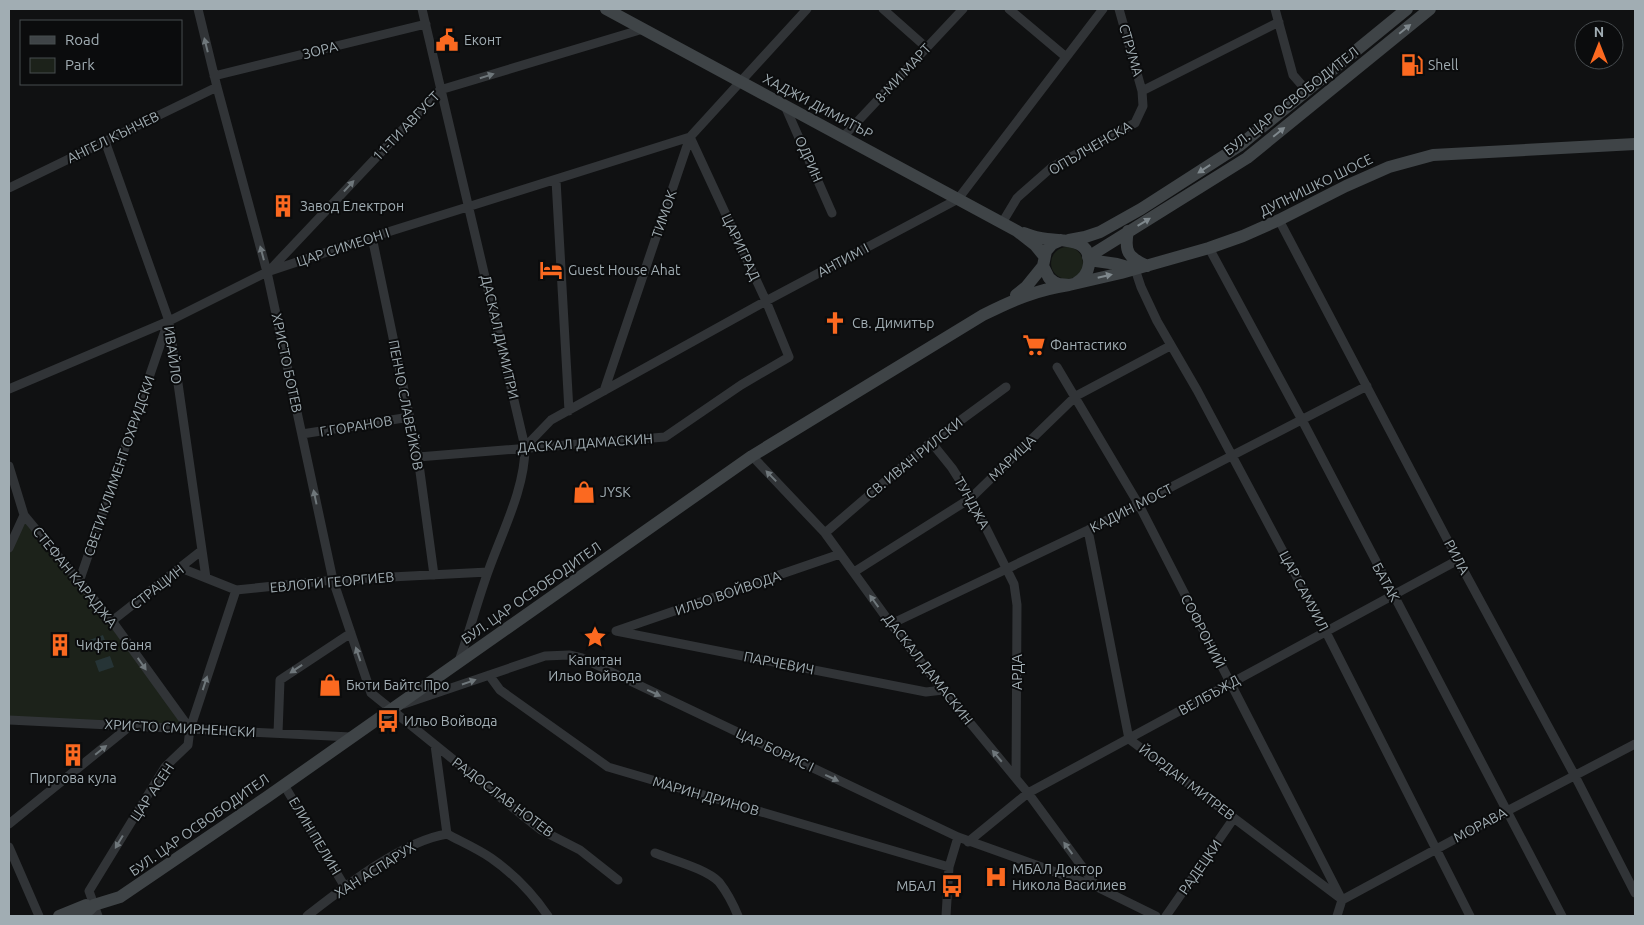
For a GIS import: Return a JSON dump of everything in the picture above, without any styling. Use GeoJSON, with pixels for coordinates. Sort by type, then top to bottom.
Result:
{"type":"FeatureCollection","features":[{"type":"Feature","properties":{"kind":"main road","name":"ХАДЖИ ДИМИТЪР"},"geometry":{"type":"LineString","coordinates":[[606,9],[1017,231]]}},
{"type":"Feature","properties":{"kind":"main road","name":"БУЛ. ЦАР ОСВОБОДИТЕЛ"},"geometry":{"type":"LineString","coordinates":[[1065,240],[1085,237],[1100,232],[1141,209],[1239,146],[1408,9]]}},
{"type":"Feature","properties":{"kind":"main road","name":"БУЛ. ЦАР ОСВОБОДИТЕЛ"},"geometry":{"type":"LineString","coordinates":[[1088,258],[1128,231],[1247,158],[1430,9]]}},
{"type":"Feature","properties":{"kind":"main road","name":"ДУПНИШКО ШОСЕ"},"geometry":{"type":"LineString","coordinates":[[1008,302],[1044,289],[1073,284],[1209,248],[1279,220],[1346,186],[1389,167],[1433,155],[1635,144]]}},
{"type":"Feature","properties":{"kind":"main road"},"geometry":{"type":"LineString","coordinates":[[1017,231],[1038,237],[1065,240],[1082,246],[1088,258],[1086,273],[1073,284],[1054,282],[1049,278],[1035,244],[1017,231]]}},
{"type":"Feature","properties":{"kind":"main road"},"geometry":{"type":"LineString","coordinates":[[1128,231],[1126,250],[1141,267]]}},
{"type":"Feature","properties":{"kind":"main road"},"geometry":{"type":"LineString","coordinates":[[1008,302],[1026,287],[1043,261],[1049,247],[1065,240]]}},
{"type":"Feature","properties":{"kind":"main road"},"geometry":{"type":"LineString","coordinates":[[1088,258],[1141,267]]}},
{"type":"Feature","properties":{"kind":"main road","name":"БУЛ. ЦАР ОСВОБОДИТЕЛ"},"geometry":{"type":"LineString","coordinates":[[78,916],[96,911],[120,897],[752,456],[886,373],[1008,302]]}},
{"type":"Feature","properties":{"kind":"main road"},"geometry":{"type":"LineString","coordinates":[[59,916],[84,906],[96,911]]}},
{"type":"Feature","properties":{"kind":"street","name":"ХРИСТО БОТЕВ"},"geometry":{"type":"LineString","coordinates":[[198,9],[214,76],[267,272],[332,580],[371,693],[390,709]]}},
{"type":"Feature","properties":{"kind":"street","name":"ДАСКАЛ ДИМИТРИ"},"geometry":{"type":"LineString","coordinates":[[422,9],[525,447],[525,462],[515,499],[488,572],[460,661]]}},
{"type":"Feature","properties":{"kind":"street","name":"ТИМОК"},"geometry":{"type":"LineString","coordinates":[[604,391],[690,137],[742,82],[806,9]]}},
{"type":"Feature","properties":{"kind":"street"},"geometry":{"type":"LineString","coordinates":[[883,9],[927,48]]}},
{"type":"Feature","properties":{"kind":"street","name":"8-МИ МАРТ"},"geometry":{"type":"LineString","coordinates":[[844,137],[963,9]]}},
{"type":"Feature","properties":{"kind":"street"},"geometry":{"type":"LineString","coordinates":[[1009,9],[1066,57]]}},
{"type":"Feature","properties":{"kind":"street","name":"АНТИМ I"},"geometry":{"type":"LineString","coordinates":[[525,447],[552,420],[569,410],[766,301],[958,199],[1103,9]]}},
{"type":"Feature","properties":{"kind":"street","name":"СТРУМА"},"geometry":{"type":"LineString","coordinates":[[1119,9],[1142,91]]}},
{"type":"Feature","properties":{"kind":"street"},"geometry":{"type":"LineString","coordinates":[[1275,9],[1293,75],[1307,91]]}},
{"type":"Feature","properties":{"kind":"street"},"geometry":{"type":"LineString","coordinates":[[1142,91],[1279,22]]}},
{"type":"Feature","properties":{"kind":"street","name":"ЗОРА"},"geometry":{"type":"LineString","coordinates":[[214,76],[426,24]]}},
{"type":"Feature","properties":{"kind":"street","name":"11-ТИ АВГУСТ"},"geometry":{"type":"LineString","coordinates":[[267,272],[440,90],[643,29]]}},
{"type":"Feature","properties":{"kind":"street","name":"АНГЕЛ КЪНЧЕВ"},"geometry":{"type":"LineString","coordinates":[[9,188],[217,87]]}},
{"type":"Feature","properties":{"kind":"street","name":"ОПЪЛЧЕНСКА"},"geometry":{"type":"LineString","coordinates":[[1002,223],[1017,198],[1052,167],[1135,123],[1144,106],[1142,91]]}},
{"type":"Feature","properties":{"kind":"street","name":"ОДРИН"},"geometry":{"type":"LineString","coordinates":[[785,106],[832,213]]}},
{"type":"Feature","properties":{"kind":"street","name":"ЦАР СИМЕОН I"},"geometry":{"type":"LineString","coordinates":[[9,389],[169,321],[267,272],[690,137]]}},
{"type":"Feature","properties":{"kind":"street","name":"ЦАРИГРАД"},"geometry":{"type":"LineString","coordinates":[[690,137],[766,301],[789,357]]}},
{"type":"Feature","properties":{"kind":"street","name":"ИВАЙЛО"},"geometry":{"type":"LineString","coordinates":[[105,141],[169,321],[206,578]]}},
{"type":"Feature","properties":{"kind":"street"},"geometry":{"type":"LineString","coordinates":[[556,180],[569,410]]}},
{"type":"Feature","properties":{"kind":"street","name":"РИЛА"},"geometry":{"type":"LineString","coordinates":[[1279,220],[1458,560],[1575,776],[1635,893]]}},
{"type":"Feature","properties":{"kind":"street","name":"ПЕНЧО СЛАВЕЙКОВ"},"geometry":{"type":"LineString","coordinates":[[372,237],[418,457],[434,575]]}},
{"type":"Feature","properties":{"kind":"street","name":"БАТАК"},"geometry":{"type":"LineString","coordinates":[[1209,248],[1302,420],[1562,916]]}},
{"type":"Feature","properties":{"kind":"street","name":"ЦАР САМУИЛ"},"geometry":{"type":"LineString","coordinates":[[1141,267],[1141,287],[1157,321],[1197,390],[1326,632],[1470,916]]}},
{"type":"Feature","properties":{"kind":"street","name":"СВЕТИ КЛИМЕНТ ОХРИДСКИ"},"geometry":{"type":"LineString","coordinates":[[79,582],[169,321]]}},
{"type":"Feature","properties":{"kind":"street","name":"МАРИЦА"},"geometry":{"type":"LineString","coordinates":[[854,572],[971,498],[1076,396],[1170,346]]}},
{"type":"Feature","properties":{"kind":"street","name":"ДАСКАЛ ДАМАСКИН"},"geometry":{"type":"LineString","coordinates":[[418,457],[665,437],[741,385],[789,357]]}},
{"type":"Feature","properties":{"kind":"street","name":"СОФРОНИЙ"},"geometry":{"type":"LineString","coordinates":[[1058,367],[1139,505],[1342,900]]}},
{"type":"Feature","properties":{"kind":"street","name":"КАДИН МОСТ"},"geometry":{"type":"LineString","coordinates":[[891,624],[1139,505],[1367,386]]}},
{"type":"Feature","properties":{"kind":"street","name":"СВ. ИВАН РИЛСКИ"},"geometry":{"type":"LineString","coordinates":[[825,533],[931,442],[1006,387]]}},
{"type":"Feature","properties":{"kind":"street","name":"Г.ГОРАНОВ"},"geometry":{"type":"LineString","coordinates":[[302,434],[410,417]]}},
{"type":"Feature","properties":{"kind":"street","name":"ТУНДЖА"},"geometry":{"type":"LineString","coordinates":[[931,442],[952,468],[971,498],[1006,568]]}},
{"type":"Feature","properties":{"kind":"street","name":"ДАСКАЛ ДАМАСКИН"},"geometry":{"type":"LineString","coordinates":[[752,456],[825,533],[891,624],[1028,793],[1097,887]]}},
{"type":"Feature","properties":{"kind":"street","name":"СТЕФАН КАРАДЖА"},"geometry":{"type":"LineString","coordinates":[[9,468],[24,515],[112,621],[190,729]]}},
{"type":"Feature","properties":{"kind":"street"},"geometry":{"type":"LineString","coordinates":[[9,548],[24,515]]}},
{"type":"Feature","properties":{"kind":"street","name":"ЙОРДАН МИТРЕВ"},"geometry":{"type":"LineString","coordinates":[[1088,530],[1129,739],[1342,900]]}},
{"type":"Feature","properties":{"kind":"street","name":"СТРАЦИН"},"geometry":{"type":"LineString","coordinates":[[112,621],[201,552]]}},
{"type":"Feature","properties":{"kind":"street","name":"ИЛЬО ВОЙВОДА"},"geometry":{"type":"LineString","coordinates":[[616,631],[840,554]]}},
{"type":"Feature","properties":{"kind":"street","name":"ВЕЛБЪЖД"},"geometry":{"type":"LineString","coordinates":[[968,842],[1028,793],[1458,560]]}},
{"type":"Feature","properties":{"kind":"street","name":"ЕВЛОГИ ГЕОРГИЕВ"},"geometry":{"type":"LineString","coordinates":[[181,568],[236,590],[332,580],[488,572]]}},
{"type":"Feature","properties":{"kind":"street","name":"АРДА"},"geometry":{"type":"LineString","coordinates":[[1006,568],[1014,584],[1017,605],[1016,778]]}},
{"type":"Feature","properties":{"kind":"street","name":"ЦАР АСЕН"},"geometry":{"type":"LineString","coordinates":[[96,911],[89,891],[165,768],[188,746],[190,729],[236,590]]}},
{"type":"Feature","properties":{"kind":"street","name":"ПАРЧЕВИЧ"},"geometry":{"type":"LineString","coordinates":[[616,631],[926,692],[943,690]]}},
{"type":"Feature","properties":{"kind":"street"},"geometry":{"type":"LineString","coordinates":[[278,732],[280,680],[351,632]]}},
{"type":"Feature","properties":{"kind":"street","name":"ЦАР БОРИС I"},"geometry":{"type":"LineString","coordinates":[[390,709],[545,656],[569,655],[582,658],[968,842],[1097,887],[1156,916]]}},
{"type":"Feature","properties":{"kind":"street","name":"МАРИН ДРИНОВ"},"geometry":{"type":"LineString","coordinates":[[489,675],[500,690],[608,767],[949,867]]}},
{"type":"Feature","properties":{"kind":"street","name":"РАДОСЛАВ НОТЕВ"},"geometry":{"type":"LineString","coordinates":[[390,709],[541,830],[580,850],[618,880]]}},
{"type":"Feature","properties":{"kind":"street","name":"ХРИСТО СМИРНЕНСКИ"},"geometry":{"type":"LineString","coordinates":[[9,720],[351,737]]}},
{"type":"Feature","properties":{"kind":"street"},"geometry":{"type":"LineString","coordinates":[[9,824],[130,726]]}},
{"type":"Feature","properties":{"kind":"street","name":"МОРАВА"},"geometry":{"type":"LineString","coordinates":[[1342,900],[1635,744]]}},
{"type":"Feature","properties":{"kind":"street"},"geometry":{"type":"LineString","coordinates":[[435,746],[447,834],[490,857],[522,884],[548,916]]}},
{"type":"Feature","properties":{"kind":"street","name":"ЕЛИН ПЕЛИН"},"geometry":{"type":"LineString","coordinates":[[284,784],[345,887]]}},
{"type":"Feature","properties":{"kind":"street","name":"РАДЕЦКИ"},"geometry":{"type":"LineString","coordinates":[[1166,916],[1234,818]]}},
{"type":"Feature","properties":{"kind":"street","name":"ХАН АСПАРУХ"},"geometry":{"type":"LineString","coordinates":[[307,916],[345,887],[410,846],[434,836],[447,834]]}},
{"type":"Feature","properties":{"kind":"street"},"geometry":{"type":"LineString","coordinates":[[946,916],[949,867],[958,837]]}},
{"type":"Feature","properties":{"kind":"street"},"geometry":{"type":"LineString","coordinates":[[9,847],[11,858],[39,916]]}},
{"type":"Feature","properties":{"kind":"street"},"geometry":{"type":"LineString","coordinates":[[656,853],[714,878],[719,882],[738,916]]}},
{"type":"Feature","properties":{"kind":"street"},"geometry":{"type":"LineString","coordinates":[[1337,916],[1342,900]]}},
{"type":"Feature","properties":{"kind":"green space"},"geometry":{"type":"Polygon","coordinates":[[[1067,247],[1078,252],[1083,263],[1078,274],[1067,279],[1056,274],[1051,263],[1056,252],[1067,247]]]}},
{"type":"Feature","properties":{"kind":"green space"},"geometry":{"type":"Polygon","coordinates":[[[24,515],[190,729],[9,720],[9,548],[24,515]]]}},
{"type":"Feature","properties":{"kind":"shaded area"},"geometry":{"type":"Polygon","coordinates":[[[103,635],[107,646],[91,652],[87,641],[103,635]]]}},
{"type":"Feature","properties":{"kind":"shaded area"},"geometry":{"type":"Polygon","coordinates":[[[110,656],[114,667],[99,672],[95,661],[110,656]]]}},
{"type":"Feature","properties":{"kind":"place","name":"Еконт"},"geometry":{"type":"Point","coordinates":[447,40]}},
{"type":"Feature","properties":{"kind":"place","name":"Shell"},"geometry":{"type":"Point","coordinates":[1412,65]}},
{"type":"Feature","properties":{"kind":"place","name":"Завод Електрон"},"geometry":{"type":"Point","coordinates":[283,206]}},
{"type":"Feature","properties":{"kind":"place","name":"Guest House Ahat"},"geometry":{"type":"Point","coordinates":[551,270]}},
{"type":"Feature","properties":{"kind":"place","name":"Св. Димитър"},"geometry":{"type":"Point","coordinates":[835,323]}},
{"type":"Feature","properties":{"kind":"place","name":"Фантастико"},"geometry":{"type":"Point","coordinates":[1034,345]}},
{"type":"Feature","properties":{"kind":"place","name":"JYSK"},"geometry":{"type":"Point","coordinates":[584,492]}},
{"type":"Feature","properties":{"kind":"place","name":"Капитан Ильо Войвода"},"geometry":{"type":"Point","coordinates":[595,637]}},
{"type":"Feature","properties":{"kind":"place","name":"Чифте баня"},"geometry":{"type":"Point","coordinates":[60,645]}},
{"type":"Feature","properties":{"kind":"place","name":"Бюти Байтс Про"},"geometry":{"type":"Point","coordinates":[330,685]}},
{"type":"Feature","properties":{"kind":"place","name":"Ильо Войвода"},"geometry":{"type":"Point","coordinates":[388,721]}},
{"type":"Feature","properties":{"kind":"place","name":"Пиргова кула"},"geometry":{"type":"Point","coordinates":[73,755]}},
{"type":"Feature","properties":{"kind":"place","name":"МБАЛ Доктор Никола Василиев"},"geometry":{"type":"Point","coordinates":[996,877]}},
{"type":"Feature","properties":{"kind":"place","name":"МБАЛ"},"geometry":{"type":"Point","coordinates":[952,886]}}]}
